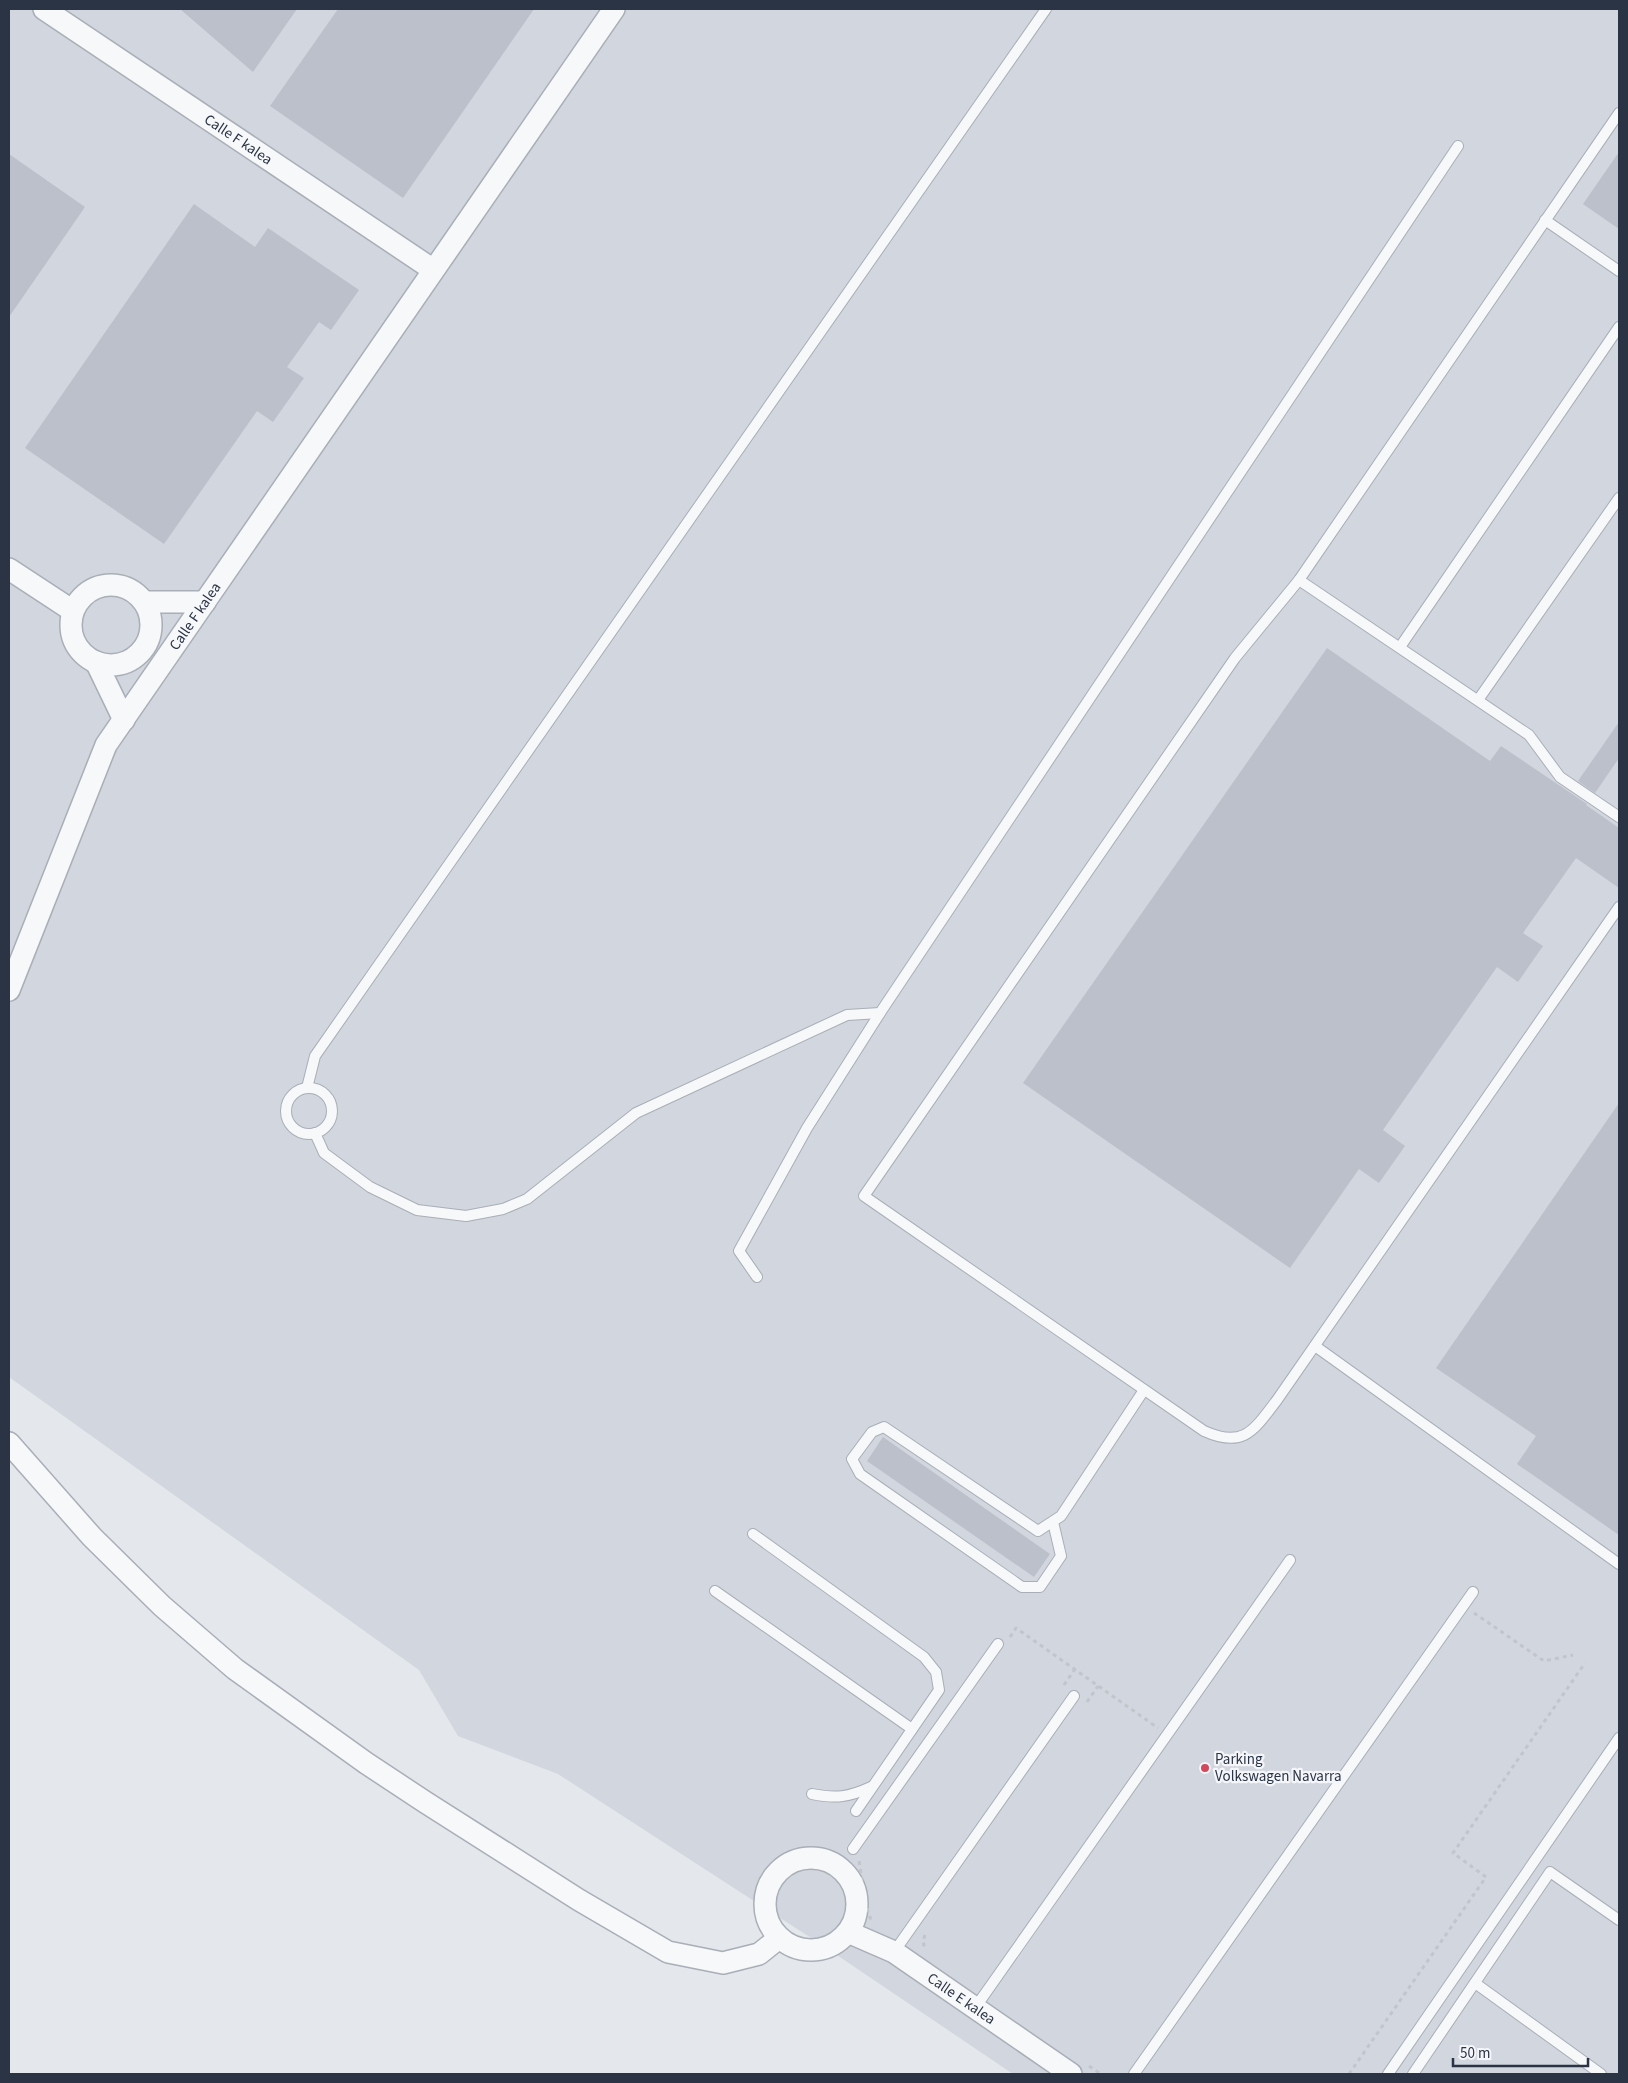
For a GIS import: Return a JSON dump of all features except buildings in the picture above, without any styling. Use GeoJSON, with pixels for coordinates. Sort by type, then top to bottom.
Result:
{"type":"FeatureCollection","features":[{"type":"Feature","properties":{"kind":"street","name":"Calle F kalea"},"geometry":{"type":"LineString","coordinates":[[44,9],[432,269]]}},
{"type":"Feature","properties":{"kind":"street","name":"Calle F kalea"},"geometry":{"type":"LineString","coordinates":[[9,990],[106,745],[432,269],[614,9]]}},
{"type":"Feature","properties":{"kind":"street"},"geometry":{"type":"LineString","coordinates":[[9,569],[73,611]]}},
{"type":"Feature","properties":{"kind":"street"},"geometry":{"type":"LineString","coordinates":[[106,585],[128,588],[145,602],[150,612],[151,635],[140,653],[120,664],[108,665],[96,662],[86,655],[75,641],[71,623],[73,611],[86,593],[106,585]]}},
{"type":"Feature","properties":{"kind":"street"},"geometry":{"type":"LineString","coordinates":[[145,602],[204,602]]}},
{"type":"Feature","properties":{"kind":"street"},"geometry":{"type":"LineString","coordinates":[[96,662],[124,720]]}},
{"type":"Feature","properties":{"kind":"street"},"geometry":{"type":"LineString","coordinates":[[9,1443],[92,1538],[162,1606],[235,1668],[366,1763],[425,1802],[580,1900],[668,1952],[723,1963],[759,1954],[779,1938]]}},
{"type":"Feature","properties":{"kind":"street"},"geometry":{"type":"LineString","coordinates":[[804,1857],[819,1858],[834,1863],[847,1873],[854,1887],[858,1902],[855,1918],[848,1932],[836,1943],[821,1949],[806,1950],[791,1946],[779,1938],[767,1919],[764,1897],[769,1883],[777,1871],[789,1862],[804,1857]]}},
{"type":"Feature","properties":{"kind":"street","name":"Calle E kalea"},"geometry":{"type":"LineString","coordinates":[[848,1932],[894,1952],[1071,2074]]}},
{"type":"Feature","properties":{"kind":"lane"},"geometry":{"type":"LineString","coordinates":[[307,1088],[315,1056],[1046,9]]}},
{"type":"Feature","properties":{"kind":"lane"},"geometry":{"type":"LineString","coordinates":[[1619,113],[1299,580],[1235,658],[864,1196],[1204,1431],[1222,1439],[1236,1438],[1254,1430],[1315,1346],[1619,907]]}},
{"type":"Feature","properties":{"kind":"lane"},"geometry":{"type":"LineString","coordinates":[[757,1278],[739,1251],[807,1128],[880,1013],[1458,146]]}},
{"type":"Feature","properties":{"kind":"lane"},"geometry":{"type":"LineString","coordinates":[[1545,220],[1619,271]]}},
{"type":"Feature","properties":{"kind":"lane"},"geometry":{"type":"LineString","coordinates":[[1400,647],[1619,327]]}},
{"type":"Feature","properties":{"kind":"lane"},"geometry":{"type":"LineString","coordinates":[[1478,700],[1619,498]]}},
{"type":"Feature","properties":{"kind":"lane"},"geometry":{"type":"LineString","coordinates":[[1299,580],[1529,735],[1560,777],[1619,817]]}},
{"type":"Feature","properties":{"kind":"lane"},"geometry":{"type":"LineString","coordinates":[[315,1133],[324,1153],[370,1187],[417,1210],[466,1216],[503,1209],[527,1200],[636,1114],[847,1014],[880,1013]]}},
{"type":"Feature","properties":{"kind":"lane"},"geometry":{"type":"LineString","coordinates":[[307,1088],[319,1089],[326,1094],[333,1109],[328,1124],[315,1133],[299,1132],[288,1121],[286,1113],[290,1097],[296,1091],[307,1088]]}},
{"type":"Feature","properties":{"kind":"lane"},"geometry":{"type":"LineString","coordinates":[[1315,1346],[1619,1564]]}},
{"type":"Feature","properties":{"kind":"lane"},"geometry":{"type":"LineString","coordinates":[[1053,1522],[1061,1556],[1040,1587],[1022,1587],[860,1474],[852,1459],[872,1432],[884,1426],[1038,1531],[1061,1516],[1144,1390]]}},
{"type":"Feature","properties":{"kind":"lane"},"geometry":{"type":"LineString","coordinates":[[753,1534],[924,1657],[936,1672],[939,1690],[856,1811]]}},
{"type":"Feature","properties":{"kind":"lane"},"geometry":{"type":"LineString","coordinates":[[975,2008],[1290,1560]]}},
{"type":"Feature","properties":{"kind":"lane"},"geometry":{"type":"LineString","coordinates":[[714,1591],[912,1729]]}},
{"type":"Feature","properties":{"kind":"lane"},"geometry":{"type":"LineString","coordinates":[[1134,2074],[1473,1592]]}},
{"type":"Feature","properties":{"kind":"lane"},"geometry":{"type":"LineString","coordinates":[[856,1851],[1003,1642]]}},
{"type":"Feature","properties":{"kind":"lane"},"geometry":{"type":"LineString","coordinates":[[894,1952],[1074,1696]]}},
{"type":"Feature","properties":{"kind":"lane"},"geometry":{"type":"LineString","coordinates":[[1388,2074],[1619,1738]]}},
{"type":"Feature","properties":{"kind":"lane"},"geometry":{"type":"LineString","coordinates":[[812,1794],[832,1798],[857,1794],[873,1786]]}},
{"type":"Feature","properties":{"kind":"lane"},"geometry":{"type":"LineString","coordinates":[[1413,2074],[1550,1872],[1619,1920]]}},
{"type":"Feature","properties":{"kind":"lane"},"geometry":{"type":"LineString","coordinates":[[1475,1983],[1602,2074]]}},
{"type":"Feature","properties":{"kind":"path"},"geometry":{"type":"LineString","coordinates":[[1003,1642],[1016,1628],[1167,1735]]}},
{"type":"Feature","properties":{"kind":"path"},"geometry":{"type":"LineString","coordinates":[[1350,2074],[1486,1877],[1453,1853],[1585,1663]]}},
{"type":"Feature","properties":{"kind":"path"},"geometry":{"type":"LineString","coordinates":[[1062,1688],[1074,1669]]}},
{"type":"Feature","properties":{"kind":"path"},"geometry":{"type":"LineString","coordinates":[[1085,1704],[1098,1686]]}},
{"type":"Feature","properties":{"kind":"path"},"geometry":{"type":"LineString","coordinates":[[1152,1733],[1156,1727]]}},
{"type":"Feature","properties":{"kind":"path"},"geometry":{"type":"LineString","coordinates":[[856,1851],[870,1919],[875,1922]]}},
{"type":"Feature","properties":{"kind":"path"},"geometry":{"type":"LineString","coordinates":[[925,1934],[923,1941],[926,1952]]}},
{"type":"Feature","properties":{"kind":"shaded area"},"geometry":{"type":"Polygon","coordinates":[[[9,9],[1619,9],[1619,2074],[1013,2074],[822,1945],[558,1774],[458,1736],[419,1670],[9,1377],[9,9]]]}},
{"type":"Feature","properties":{"kind":"place","name":"Parking Volkswagen Navarra"},"geometry":{"type":"Point","coordinates":[1205,1768]}}]}
